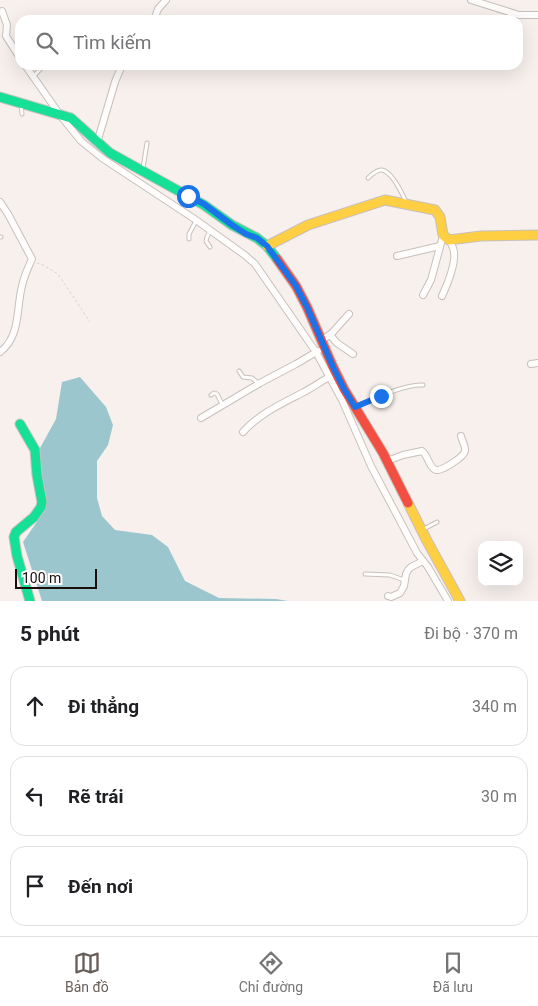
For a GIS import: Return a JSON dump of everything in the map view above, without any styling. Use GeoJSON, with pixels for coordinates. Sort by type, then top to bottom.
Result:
{"type":"FeatureCollection","features":[{"type":"Feature","properties":{"kind":"street"},"geometry":{"type":"LineString","coordinates":[[156,15],[158,8],[166,0]]}},
{"type":"Feature","properties":{"kind":"street"},"geometry":{"type":"LineString","coordinates":[[471,0],[516,15]]}},
{"type":"Feature","properties":{"kind":"street"},"geometry":{"type":"LineString","coordinates":[[2,10],[7,25],[6,36],[15,50]]}},
{"type":"Feature","properties":{"kind":"street"},"geometry":{"type":"LineString","coordinates":[[523,16],[538,15]]}},
{"type":"Feature","properties":{"kind":"street"},"geometry":{"type":"LineString","coordinates":[[29,70],[65,116],[81,141],[102,158],[196,220],[255,264],[320,348],[374,437],[460,601]]}},
{"type":"Feature","properties":{"kind":"street"},"geometry":{"type":"LineString","coordinates":[[97,143],[120,70]]}},
{"type":"Feature","properties":{"kind":"street"},"geometry":{"type":"LineString","coordinates":[[0,97],[65,116],[110,153],[204,204],[232,225],[246,234],[257,238],[267,246],[296,286],[307,307],[329,376],[342,400],[371,466],[417,553],[428,567],[448,601]]}},
{"type":"Feature","properties":{"kind":"street"},"geometry":{"type":"LineString","coordinates":[[267,246],[308,225],[385,200],[433,209],[440,216],[446,238],[454,248],[451,276],[442,296]]}},
{"type":"Feature","properties":{"kind":"street"},"geometry":{"type":"LineString","coordinates":[[0,202],[31,257],[22,283],[16,326],[8,344],[0,352]]}},
{"type":"Feature","properties":{"kind":"street"},"geometry":{"type":"LineString","coordinates":[[422,295],[430,280],[440,246],[446,238],[538,235]]}},
{"type":"Feature","properties":{"kind":"street"},"geometry":{"type":"LineString","coordinates":[[397,256],[440,246]]}},
{"type":"Feature","properties":{"kind":"street"},"geometry":{"type":"LineString","coordinates":[[201,418],[320,348],[349,314]]}},
{"type":"Feature","properties":{"kind":"street"},"geometry":{"type":"LineString","coordinates":[[330,334],[337,343],[353,354]]}},
{"type":"Feature","properties":{"kind":"street"},"geometry":{"type":"LineString","coordinates":[[530,364],[538,363]]}},
{"type":"Feature","properties":{"kind":"street"},"geometry":{"type":"LineString","coordinates":[[243,432],[258,418],[305,392],[329,376]]}},
{"type":"Feature","properties":{"kind":"street"},"geometry":{"type":"LineString","coordinates":[[20,424],[35,450],[42,502],[34,517],[14,534],[17,556],[30,601]]}},
{"type":"Feature","properties":{"kind":"street"},"geometry":{"type":"LineString","coordinates":[[387,461],[422,451],[435,469],[444,468],[465,454],[466,449],[461,436]]}},
{"type":"Feature","properties":{"kind":"street"},"geometry":{"type":"LineString","coordinates":[[388,596],[391,597],[400,593],[408,570],[424,561]]}},
{"type":"Feature","properties":{"kind":"lane"},"geometry":{"type":"LineString","coordinates":[[33,76],[39,70]]}},
{"type":"Feature","properties":{"kind":"lane"},"geometry":{"type":"LineString","coordinates":[[21,103],[22,114]]}},
{"type":"Feature","properties":{"kind":"lane"},"geometry":{"type":"LineString","coordinates":[[142,171],[147,143]]}},
{"type":"Feature","properties":{"kind":"lane"},"geometry":{"type":"LineString","coordinates":[[368,178],[380,170],[386,173],[393,179],[407,204]]}},
{"type":"Feature","properties":{"kind":"lane"},"geometry":{"type":"LineString","coordinates":[[189,239],[196,220]]}},
{"type":"Feature","properties":{"kind":"lane"},"geometry":{"type":"LineString","coordinates":[[210,230],[206,239],[210,247]]}},
{"type":"Feature","properties":{"kind":"lane"},"geometry":{"type":"LineString","coordinates":[[239,371],[243,377],[252,378],[258,384]]}},
{"type":"Feature","properties":{"kind":"lane"},"geometry":{"type":"LineString","coordinates":[[355,407],[404,388],[422,385]]}},
{"type":"Feature","properties":{"kind":"lane"},"geometry":{"type":"LineString","coordinates":[[211,394],[217,394],[222,405]]}},
{"type":"Feature","properties":{"kind":"lane"},"geometry":{"type":"LineString","coordinates":[[422,530],[437,522]]}},
{"type":"Feature","properties":{"kind":"lane"},"geometry":{"type":"LineString","coordinates":[[365,574],[390,575],[404,580]]}},
{"type":"Feature","properties":{"kind":"path"},"geometry":{"type":"LineString","coordinates":[[31,261],[44,264],[58,274],[90,322]]}},
{"type":"Feature","properties":{"kind":"water"},"geometry":{"type":"Polygon","coordinates":[[[80,377],[106,407],[113,425],[108,445],[97,461],[97,498],[102,516],[115,530],[152,535],[168,547],[185,581],[219,598],[288,601],[42,601],[23,542],[43,513],[40,448],[56,419],[62,382],[80,377]]]}},
{"type":"Feature","properties":{"kind":"traffic: fast"},"geometry":{"type":"LineString","coordinates":[[0,97],[71,118],[110,153],[204,205],[232,225],[257,238],[267,246],[277,259]]}},
{"type":"Feature","properties":{"kind":"traffic: fast"},"geometry":{"type":"LineString","coordinates":[[20,424],[35,450],[42,502],[34,517],[16,532],[14,537],[17,556],[30,601]]}},
{"type":"Feature","properties":{"kind":"traffic: slow"},"geometry":{"type":"LineString","coordinates":[[267,246],[308,225],[385,200],[435,210],[440,217],[443,235],[449,240],[481,236],[538,235]]}},
{"type":"Feature","properties":{"kind":"traffic: slow"},"geometry":{"type":"LineString","coordinates":[[408,503],[460,601]]}},
{"type":"Feature","properties":{"kind":"traffic: jam"},"geometry":{"type":"LineString","coordinates":[[277,259],[296,286],[344,389],[383,453],[408,503]]}},
{"type":"Feature","properties":{"kind":"route"},"geometry":{"type":"LineString","coordinates":[[188,196],[204,204],[232,225],[246,234],[257,238],[267,246],[296,286],[333,367],[355,407],[381,396]]}}]}
